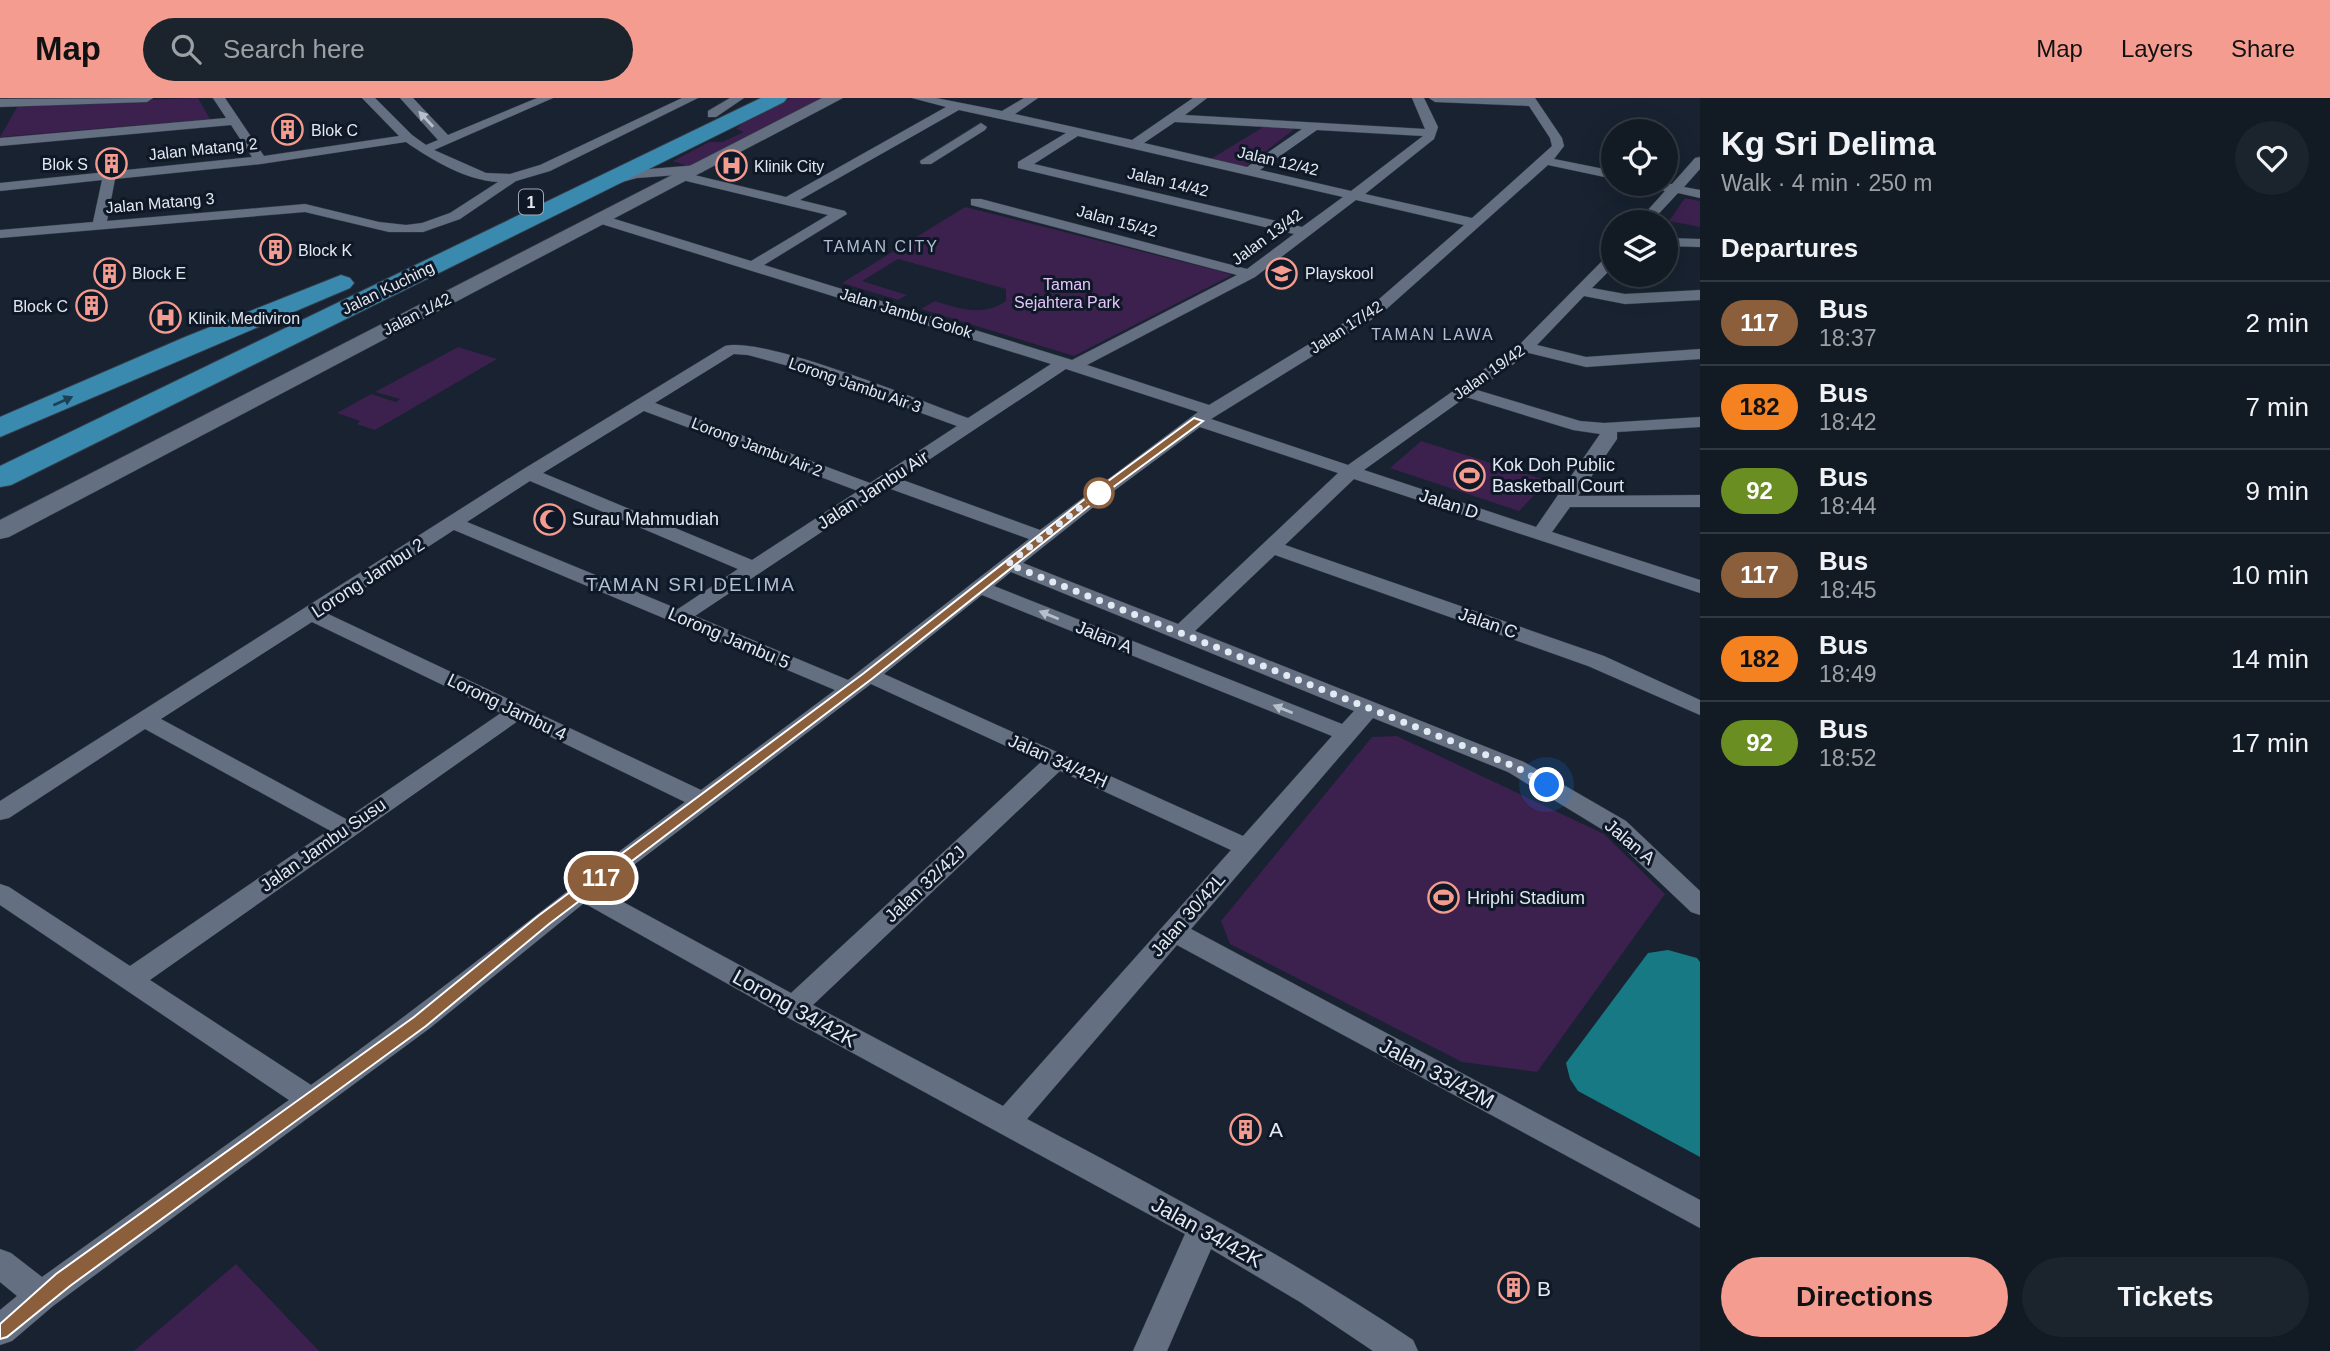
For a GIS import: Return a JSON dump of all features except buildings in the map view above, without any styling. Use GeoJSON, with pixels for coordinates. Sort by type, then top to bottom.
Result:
{"type":"FeatureCollection","features":[{"type":"Feature","properties":{"kind":"highway","name":"Jalan Kuching"},"geometry":{"type":"LineString","coordinates":[[0,478],[578,194],[722,117],[745,98]]}},
{"type":"Feature","properties":{"kind":"highway","name":"Jalan Kuching"},"geometry":{"type":"LineString","coordinates":[[0,457],[495,219],[722,117],[777,98]]}},
{"type":"Feature","properties":{"kind":"highway"},"geometry":{"type":"LineString","coordinates":[[0,429],[195,343],[495,219]]}},
{"type":"Feature","properties":{"kind":"street"},"geometry":{"type":"LineString","coordinates":[[7,106],[147,98]]}},
{"type":"Feature","properties":{"kind":"street"},"geometry":{"type":"LineString","coordinates":[[219,98],[261,160]]}},
{"type":"Feature","properties":{"kind":"street"},"geometry":{"type":"LineString","coordinates":[[368,98],[424,150],[489,177],[511,178],[545,168],[692,98]]}},
{"type":"Feature","properties":{"kind":"street"},"geometry":{"type":"LineString","coordinates":[[406,98],[446,141]]}},
{"type":"Feature","properties":{"kind":"street"},"geometry":{"type":"LineString","coordinates":[[424,150],[525,102],[547,98]]}},
{"type":"Feature","properties":{"kind":"street"},"geometry":{"type":"LineString","coordinates":[[489,177],[667,98]]}},
{"type":"Feature","properties":{"kind":"street"},"geometry":{"type":"LineString","coordinates":[[684,174],[666,160],[685,146],[723,132],[722,117],[738,98]]}},
{"type":"Feature","properties":{"kind":"street","name":"Jalan 1/42"},"geometry":{"type":"LineString","coordinates":[[0,531],[835,98]]}},
{"type":"Feature","properties":{"kind":"street","name":"Jalan 12/42"},"geometry":{"type":"LineString","coordinates":[[918,98],[1004,115],[1475,223]]}},
{"type":"Feature","properties":{"kind":"street"},"geometry":{"type":"LineString","coordinates":[[1004,115],[1032,98]]}},
{"type":"Feature","properties":{"kind":"street"},"geometry":{"type":"LineString","coordinates":[[1132,146],[1201,98]]}},
{"type":"Feature","properties":{"kind":"street"},"geometry":{"type":"LineString","coordinates":[[1175,118],[1432,133],[1432,127],[1418,98]]}},
{"type":"Feature","properties":{"kind":"street"},"geometry":{"type":"LineString","coordinates":[[1435,98],[1531,100],[1559,144],[1545,161],[1601,172]]}},
{"type":"Feature","properties":{"kind":"street"},"geometry":{"type":"LineString","coordinates":[[788,201],[958,105]]}},
{"type":"Feature","properties":{"kind":"street"},"geometry":{"type":"LineString","coordinates":[[0,142],[235,121]]}},
{"type":"Feature","properties":{"kind":"street"},"geometry":{"type":"LineString","coordinates":[[1248,172],[1315,126]]}},
{"type":"Feature","properties":{"kind":"street"},"geometry":{"type":"LineString","coordinates":[[926,161],[981,127]]}},
{"type":"Feature","properties":{"kind":"street","name":"Jalan 14/42"},"geometry":{"type":"LineString","coordinates":[[1074,133],[1023,165],[1304,232]]}},
{"type":"Feature","properties":{"kind":"street","name":"Jalan 13/42"},"geometry":{"type":"LineString","coordinates":[[1070,364],[1250,274],[1429,139],[1432,133]]}},
{"type":"Feature","properties":{"kind":"street","name":"Jalan Matang 2"},"geometry":{"type":"LineString","coordinates":[[0,187],[261,160],[408,138]]}},
{"type":"Feature","properties":{"kind":"street","name":"Jalan 17/42"},"geometry":{"type":"LineString","coordinates":[[0,1330],[41,1296],[420,1021],[544,920],[860,682],[1041,537],[1205,416],[1376,310],[1545,161]]}},
{"type":"Feature","properties":{"kind":"street"},"geometry":{"type":"LineString","coordinates":[[1678,184],[1700,161]]}},
{"type":"Feature","properties":{"kind":"street"},"geometry":{"type":"LineString","coordinates":[[578,194],[636,172],[684,174],[840,214],[752,266]]}},
{"type":"Feature","properties":{"kind":"street"},"geometry":{"type":"LineString","coordinates":[[99,226],[108,177]]}},
{"type":"Feature","properties":{"kind":"street"},"geometry":{"type":"LineString","coordinates":[[322,209],[380,226],[406,230],[447,220],[489,195],[511,178]]}},
{"type":"Feature","properties":{"kind":"street"},"geometry":{"type":"LineString","coordinates":[[1678,189],[1700,194]]}},
{"type":"Feature","properties":{"kind":"street"},"geometry":{"type":"LineString","coordinates":[[1655,210],[1667,196]]}},
{"type":"Feature","properties":{"kind":"street","name":"Jalan 15/42"},"geometry":{"type":"LineString","coordinates":[[976,202],[1250,274]]}},
{"type":"Feature","properties":{"kind":"street","name":"Jalan Matang 3"},"geometry":{"type":"LineString","coordinates":[[0,234],[305,208],[322,209]]}},
{"type":"Feature","properties":{"kind":"street","name":"Jalan Jambu Golok"},"geometry":{"type":"LineString","coordinates":[[600,219],[1070,364],[1205,416]]}},
{"type":"Feature","properties":{"kind":"street"},"geometry":{"type":"LineString","coordinates":[[1678,242],[1700,243]]}},
{"type":"Feature","properties":{"kind":"street","name":"Jalan 19/42"},"geometry":{"type":"LineString","coordinates":[[1181,633],[1351,471],[1526,348],[1601,271]]}},
{"type":"Feature","properties":{"kind":"street"},"geometry":{"type":"LineString","coordinates":[[1581,292],[1625,299],[1700,295]]}},
{"type":"Feature","properties":{"kind":"street","name":"Lorong Jambu 2"},"geometry":{"type":"LineString","coordinates":[[0,812],[529,474],[731,349],[738,348]]}},
{"type":"Feature","properties":{"kind":"street","name":"Lorong Jambu Air 3"},"geometry":{"type":"LineString","coordinates":[[738,348],[781,359],[971,425]]}},
{"type":"Feature","properties":{"kind":"street"},"geometry":{"type":"LineString","coordinates":[[1526,348],[1586,362],[1700,354]]}},
{"type":"Feature","properties":{"kind":"street","name":"Jalan Jambu Air"},"geometry":{"type":"LineString","coordinates":[[680,617],[971,425],[1070,364]]}},
{"type":"Feature","properties":{"kind":"street"},"geometry":{"type":"LineString","coordinates":[[1463,391],[1579,426],[1604,428],[1700,422]]}},
{"type":"Feature","properties":{"kind":"street","name":"Lorong Jambu Air 2"},"geometry":{"type":"LineString","coordinates":[[642,404],[880,486],[1041,537]]}},
{"type":"Feature","properties":{"kind":"street","name":"Jalan D"},"geometry":{"type":"LineString","coordinates":[[1205,416],[1351,471],[1700,587]]}},
{"type":"Feature","properties":{"kind":"street"},"geometry":{"type":"LineString","coordinates":[[1541,534],[1608,439],[1609,433],[1604,428]]}},
{"type":"Feature","properties":{"kind":"street"},"geometry":{"type":"LineString","coordinates":[[529,474],[755,569]]}},
{"type":"Feature","properties":{"kind":"street"},"geometry":{"type":"LineString","coordinates":[[1565,500],[1665,503],[1700,500]]}},
{"type":"Feature","properties":{"kind":"street","name":"Lorong Jambu 5"},"geometry":{"type":"LineString","coordinates":[[453,523],[680,617],[860,682]]}},
{"type":"Feature","properties":{"kind":"street","name":"Jalan C"},"geometry":{"type":"LineString","coordinates":[[1272,547],[1596,661],[1700,708]]}},
{"type":"Feature","properties":{"kind":"street","name":"Jalan A"},"geometry":{"type":"LineString","coordinates":[[1008,564],[1516,767],[1617,827],[1700,906]]}},
{"type":"Feature","properties":{"kind":"street","name":"Jalan A"},"geometry":{"type":"LineString","coordinates":[[979,587],[1346,734]]}},
{"type":"Feature","properties":{"kind":"street","name":"Lorong Jambu 4"},"geometry":{"type":"LineString","coordinates":[[311,614],[702,800]]}},
{"type":"Feature","properties":{"kind":"street","name":"Jalan 34/42H"},"geometry":{"type":"LineString","coordinates":[[860,682],[1056,761],[1247,847]]}},
{"type":"Feature","properties":{"kind":"street","name":"Jalan 30/42L"},"geometry":{"type":"LineString","coordinates":[[1007,1122],[1368,708]]}},
{"type":"Feature","properties":{"kind":"street","name":"Jalan Jambu Susu"},"geometry":{"type":"LineString","coordinates":[[130,980],[517,712]]}},
{"type":"Feature","properties":{"kind":"street"},"geometry":{"type":"LineString","coordinates":[[145,720],[346,829]]}},
{"type":"Feature","properties":{"kind":"street","name":"Jalan 32/42J"},"geometry":{"type":"LineString","coordinates":[[793,1008],[1056,761]]}},
{"type":"Feature","properties":{"kind":"street","name":"Lorong 34/42K"},"geometry":{"type":"LineString","coordinates":[[583,891],[793,1008],[1007,1122]]}},
{"type":"Feature","properties":{"kind":"street"},"geometry":{"type":"LineString","coordinates":[[0,893],[311,1100]]}},
{"type":"Feature","properties":{"kind":"street","name":"Jalan 33/42M"},"geometry":{"type":"LineString","coordinates":[[1174,931],[1700,1215]]}},
{"type":"Feature","properties":{"kind":"street","name":"Jalan 34/42K"},"geometry":{"type":"LineString","coordinates":[[1007,1122],[1204,1228],[1343,1310],[1401,1351]]}},
{"type":"Feature","properties":{"kind":"street"},"geometry":{"type":"LineString","coordinates":[[1150,1351],[1204,1228]]}},
{"type":"Feature","properties":{"kind":"street"},"geometry":{"type":"LineString","coordinates":[[0,1263],[41,1296]]}},
{"type":"Feature","properties":{"kind":"green space"},"geometry":{"type":"Polygon","coordinates":[[[198,98],[210,119],[0,137],[19,104],[198,98]]]}},
{"type":"Feature","properties":{"kind":"green space"},"geometry":{"type":"Polygon","coordinates":[[[791,98],[828,98],[693,168],[673,161],[709,142],[722,142],[744,132],[736,129],[746,120],[791,98]]]}},
{"type":"Feature","properties":{"kind":"green space"},"geometry":{"type":"Polygon","coordinates":[[[1265,126],[1297,127],[1244,168],[1209,160],[1265,126]]]}},
{"type":"Feature","properties":{"kind":"green space"},"geometry":{"type":"Polygon","coordinates":[[[1685,198],[1700,201],[1700,227],[1678,223],[1677,210],[1685,198]]]}},
{"type":"Feature","properties":{"kind":"green space","name":"Taman Sejahtera Park"},"geometry":{"type":"Polygon","coordinates":[[[965,207],[1232,275],[1074,356],[921,309],[935,301],[962,309],[989,309],[1006,301],[1006,289],[898,259],[862,281],[907,295],[898,300],[842,283],[965,207]]]}},
{"type":"Feature","properties":{"kind":"green space"},"geometry":{"type":"Polygon","coordinates":[[[458,347],[497,359],[375,430],[337,413],[371,394],[396,402],[400,399],[375,392],[458,347]]]}},
{"type":"Feature","properties":{"kind":"green space","name":"Kok Doh Public Basketball Court"},"geometry":{"type":"Polygon","coordinates":[[[1421,441],[1548,481],[1519,511],[1390,468],[1421,441]]]}},
{"type":"Feature","properties":{"kind":"green space","name":"Hriphi Stadium"},"geometry":{"type":"Polygon","coordinates":[[[1397,736],[1604,834],[1665,894],[1537,1072],[1462,1062],[1230,944],[1221,921],[1372,737],[1397,736]]]}},
{"type":"Feature","properties":{"kind":"green space"},"geometry":{"type":"Polygon","coordinates":[[[236,1264],[319,1351],[134,1351],[236,1264]]]}},
{"type":"Feature","properties":{"kind":"water"},"geometry":{"type":"Polygon","coordinates":[[[1668,950],[1697,958],[1700,962],[1700,1157],[1578,1091],[1570,1079],[1566,1063],[1648,953],[1668,950]]]}},
{"type":"Feature","properties":{"kind":"bus line","name":"117"},"geometry":{"type":"LineString","coordinates":[[0,1330],[41,1296],[420,1021],[544,920],[869,676],[1041,537],[1198,421]]}},
{"type":"Feature","properties":{"kind":"place","name":"Blok C"},"geometry":{"type":"Point","coordinates":[288,130]}},
{"type":"Feature","properties":{"kind":"place","name":"Blok S"},"geometry":{"type":"Point","coordinates":[111,164]}},
{"type":"Feature","properties":{"kind":"place","name":"Klinik City"},"geometry":{"type":"Point","coordinates":[731,166]}},
{"type":"Feature","properties":{"kind":"place","name":"Block K"},"geometry":{"type":"Point","coordinates":[275,250]}},
{"type":"Feature","properties":{"kind":"place","name":"Block E"},"geometry":{"type":"Point","coordinates":[109,273]}},
{"type":"Feature","properties":{"kind":"place","name":"Playskool"},"geometry":{"type":"Point","coordinates":[1282,273]}},
{"type":"Feature","properties":{"kind":"place","name":"Block C"},"geometry":{"type":"Point","coordinates":[91,306]}},
{"type":"Feature","properties":{"kind":"place","name":"Klinik Mediviron"},"geometry":{"type":"Point","coordinates":[165,318]}},
{"type":"Feature","properties":{"kind":"place","name":"Kok Doh Public Basketball Court"},"geometry":{"type":"Point","coordinates":[1469,475]}},
{"type":"Feature","properties":{"kind":"place","name":"Surau Mahmudiah"},"geometry":{"type":"Point","coordinates":[549,519]}},
{"type":"Feature","properties":{"kind":"place","name":"Hriphi Stadium"},"geometry":{"type":"Point","coordinates":[1444,898]}},
{"type":"Feature","properties":{"kind":"place","name":"A"},"geometry":{"type":"Point","coordinates":[1246,1129]}},
{"type":"Feature","properties":{"kind":"place","name":"B"},"geometry":{"type":"Point","coordinates":[1514,1288]}},
{"type":"Feature","properties":{"kind":"district","name":"TAMAN CITY"},"geometry":{"type":"Point","coordinates":[881,246]}},
{"type":"Feature","properties":{"kind":"district","name":"TAMAN LAWA"},"geometry":{"type":"Point","coordinates":[1433,334]}},
{"type":"Feature","properties":{"kind":"district","name":"TAMAN SRI DELIMA"},"geometry":{"type":"Point","coordinates":[691,584]}},
{"type":"Feature","properties":{"kind":"route"},"geometry":{"type":"LineString","coordinates":[[1099,493],[1104,489],[1008,564],[1516,767],[1547,785]]}}]}
